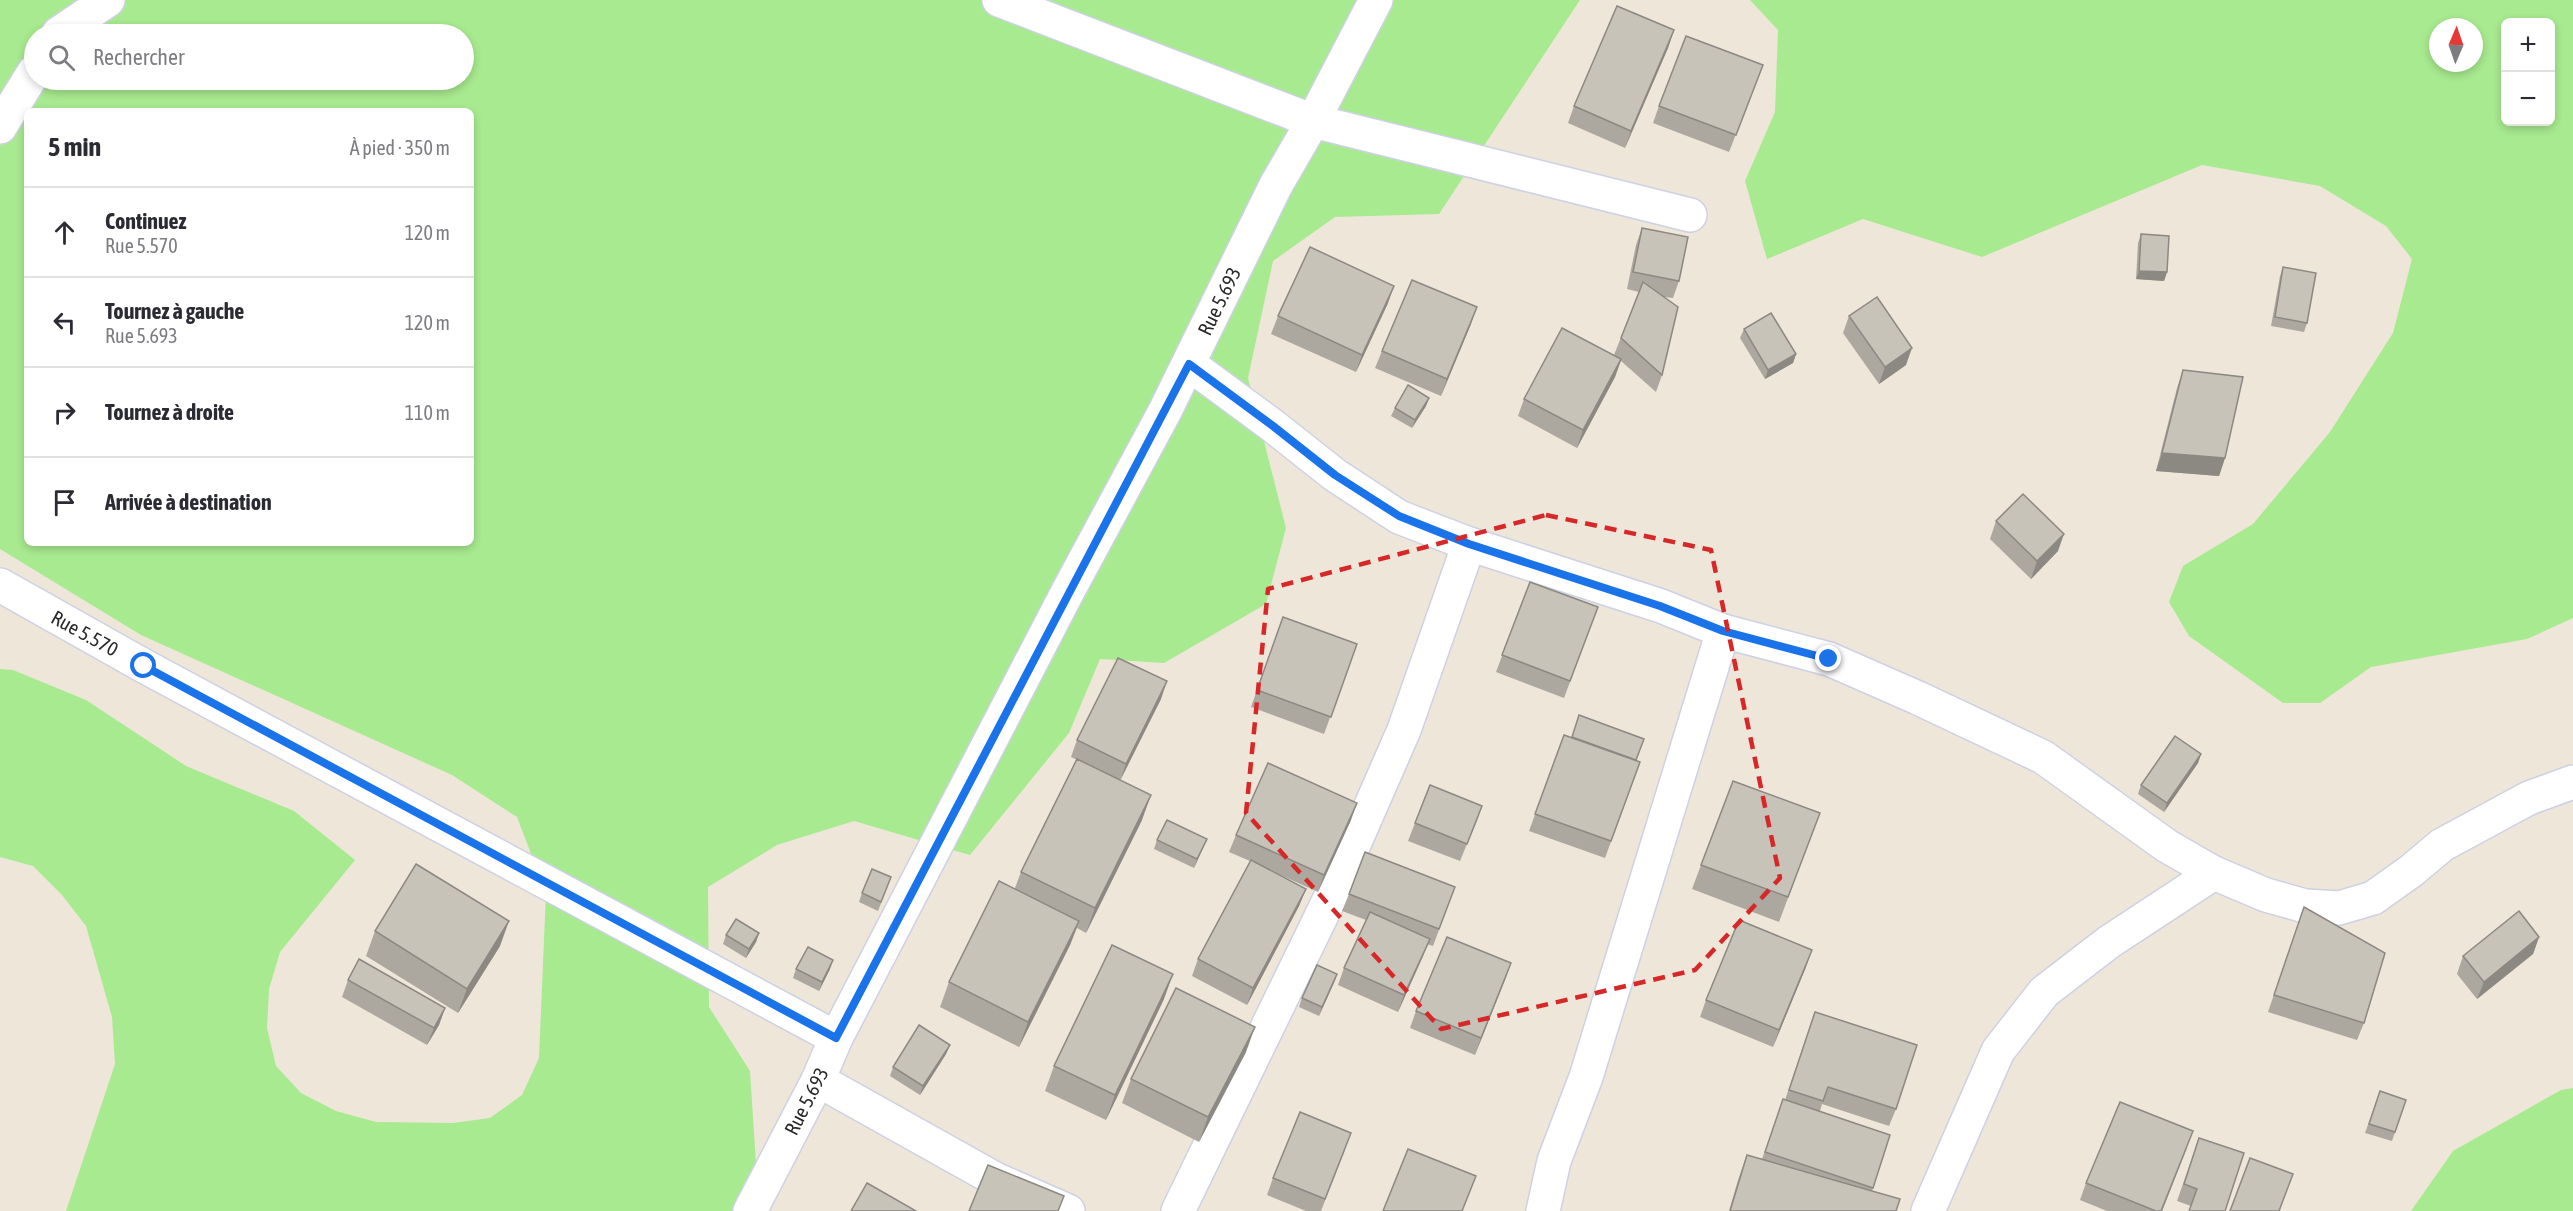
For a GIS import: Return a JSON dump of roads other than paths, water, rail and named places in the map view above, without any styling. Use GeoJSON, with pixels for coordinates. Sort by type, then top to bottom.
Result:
{"type":"FeatureCollection","features":[{"type":"Feature","properties":{"kind":"street"},"geometry":{"type":"LineString","coordinates":[[73,24],[108,0]]}},
{"type":"Feature","properties":{"kind":"street"},"geometry":{"type":"LineString","coordinates":[[999,0],[1313,121],[1690,215]]}},
{"type":"Feature","properties":{"kind":"street","name":"Rue 5.693"},"geometry":{"type":"LineString","coordinates":[[750,1211],[818,1080],[836,1038],[1189,364],[1276,185],[1313,121],[1376,0]]}},
{"type":"Feature","properties":{"kind":"street"},"geometry":{"type":"LineString","coordinates":[[0,127],[24,88]]}},
{"type":"Feature","properties":{"kind":"street"},"geometry":{"type":"LineString","coordinates":[[1189,364],[1335,475],[1399,516],[1469,544],[1660,606],[1723,631],[1829,659],[1918,698],[2043,758],[2167,846],[2214,873],[2266,895],[2305,906],[2339,908],[2373,898],[2411,872],[2442,845],[2529,798],[2573,782]]}},
{"type":"Feature","properties":{"kind":"street"},"geometry":{"type":"LineString","coordinates":[[1178,1211],[1334,890],[1404,730],[1469,544]]}},
{"type":"Feature","properties":{"kind":"street","name":"Rue 5.570"},"geometry":{"type":"LineString","coordinates":[[0,585],[164,677],[836,1038]]}},
{"type":"Feature","properties":{"kind":"street"},"geometry":{"type":"LineString","coordinates":[[1543,1211],[1554,1161],[1586,1077],[1723,631]]}},
{"type":"Feature","properties":{"kind":"street"},"geometry":{"type":"LineString","coordinates":[[1928,1211],[1998,1051],[2044,992],[2109,942],[2214,873]]}},
{"type":"Feature","properties":{"kind":"street"},"geometry":{"type":"LineString","coordinates":[[818,1080],[995,1179],[1068,1211]]}}]}
